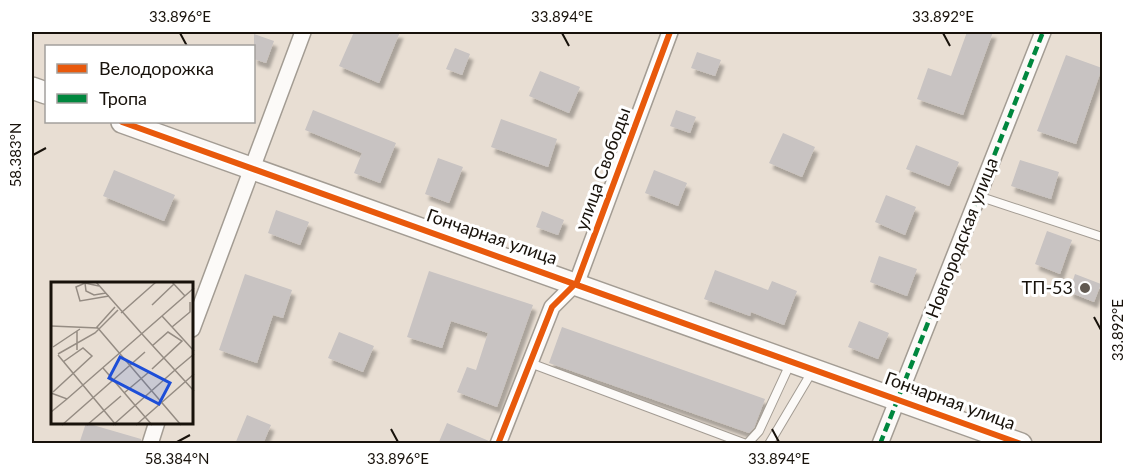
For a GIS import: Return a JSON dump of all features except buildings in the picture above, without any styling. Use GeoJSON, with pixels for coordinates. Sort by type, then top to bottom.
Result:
{"type":"FeatureCollection","features":[{"type":"Feature","properties":{"kind":"street"},"geometry":{"type":"LineString","coordinates":[[194,324],[303,32]]}},
{"type":"Feature","properties":{"kind":"street","name":"улица Свободы"},"geometry":{"type":"LineString","coordinates":[[498,444],[552,307],[577,282],[670,32]]}},
{"type":"Feature","properties":{"kind":"street","name":"Новгородская улица"},"geometry":{"type":"LineString","coordinates":[[880,444],[1042,32]]}},
{"type":"Feature","properties":{"kind":"street","name":"Гончарная улица"},"geometry":{"type":"LineString","coordinates":[[125,123],[251,170],[577,282],[1021,444]]}},
{"type":"Feature","properties":{"kind":"street"},"geometry":{"type":"LineString","coordinates":[[150,444],[157,424]]}},
{"type":"Feature","properties":{"kind":"lane"},"geometry":{"type":"LineString","coordinates":[[978,196],[1102,237]]}},
{"type":"Feature","properties":{"kind":"lane"},"geometry":{"type":"LineString","coordinates":[[530,363],[747,444],[759,431],[774,403],[792,360]]}},
{"type":"Feature","properties":{"kind":"lane"},"geometry":{"type":"LineString","coordinates":[[769,444],[814,369]]}},
{"type":"Feature","properties":{"kind":"marked path"},"geometry":{"type":"LineString","coordinates":[[880,444],[1043,32]]}},
{"type":"Feature","properties":{"kind":"cycle path"},"geometry":{"type":"LineString","coordinates":[[498,444],[552,307],[577,282],[670,32]]}},
{"type":"Feature","properties":{"kind":"cycle path"},"geometry":{"type":"LineString","coordinates":[[125,123],[1021,444]]}},
{"type":"Feature","properties":{"kind":"place","name":"ТП-53"},"geometry":{"type":"Point","coordinates":[1085,288]}}]}
